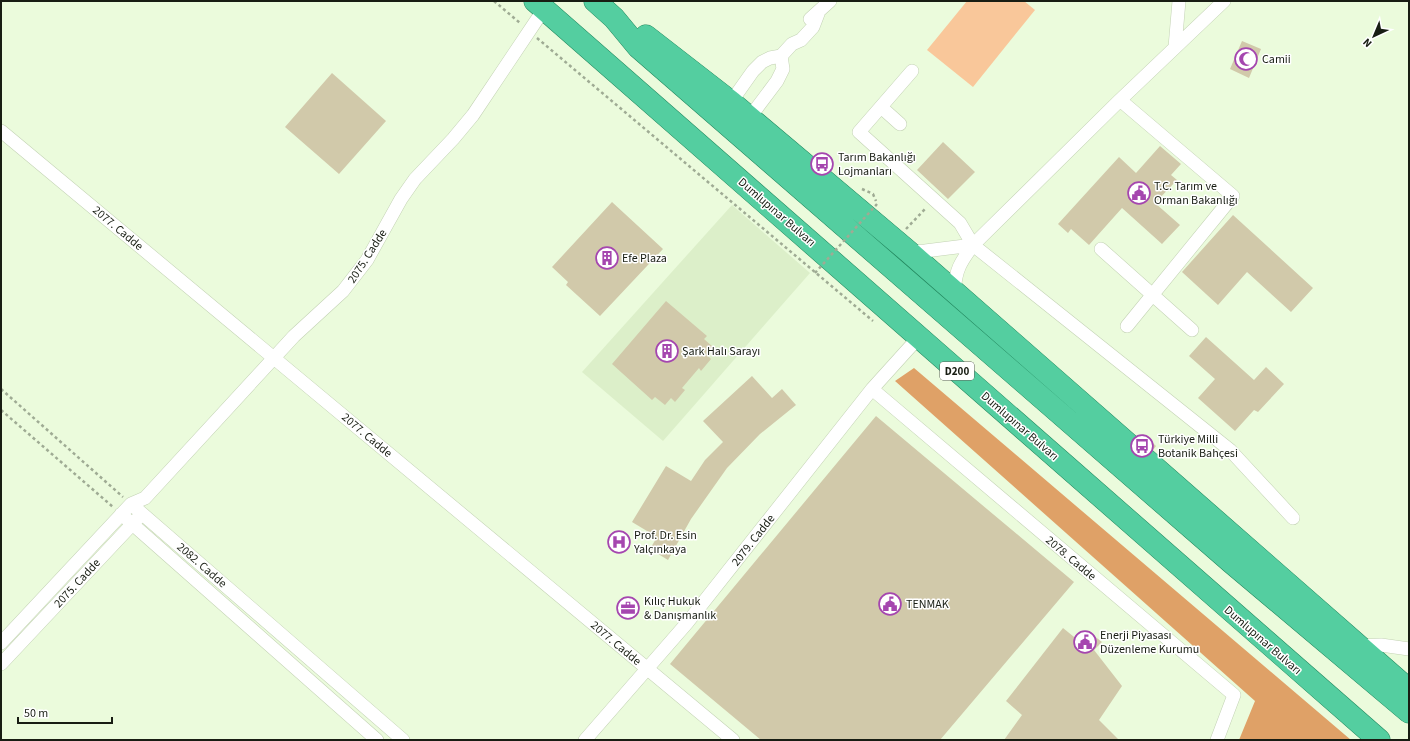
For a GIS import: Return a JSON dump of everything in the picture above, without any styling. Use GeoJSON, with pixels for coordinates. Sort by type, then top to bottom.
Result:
{"type":"FeatureCollection","features":[{"type":"Feature","properties":{"kind":"highway","name":"D200"},"geometry":{"type":"LineString","coordinates":[[595,1],[614,18],[638,47],[1232,563],[1409,712]]}},
{"type":"Feature","properties":{"kind":"highway","name":"Dumlupınar Bulvarı"},"geometry":{"type":"LineString","coordinates":[[539,5],[1379,740]]}},
{"type":"Feature","properties":{"kind":"highway"},"geometry":{"type":"LineString","coordinates":[[614,18],[657,44],[906,241],[954,292],[1409,690]]}},
{"type":"Feature","properties":{"kind":"street"},"geometry":{"type":"LineString","coordinates":[[731,102],[753,71],[762,62],[770,58],[781,56],[792,44],[795,34],[806,22],[818,14],[830,1]]}},
{"type":"Feature","properties":{"kind":"street"},"geometry":{"type":"LineString","coordinates":[[1175,47],[1179,1]]}},
{"type":"Feature","properties":{"kind":"street"},"geometry":{"type":"LineString","coordinates":[[1210,14],[1216,1]]}},
{"type":"Feature","properties":{"kind":"street"},"geometry":{"type":"LineString","coordinates":[[954,292],[956,273],[962,260],[972,245],[1120,100],[1224,1]]}},
{"type":"Feature","properties":{"kind":"street","name":"2075. Cadde"},"geometry":{"type":"LineString","coordinates":[[1,643],[121,514],[131,504],[145,498],[274,358],[343,291],[367,260],[401,199],[415,179],[453,139],[473,115],[528,30],[539,5]]}},
{"type":"Feature","properties":{"kind":"street"},"geometry":{"type":"LineString","coordinates":[[750,117],[783,70],[781,56]]}},
{"type":"Feature","properties":{"kind":"street"},"geometry":{"type":"LineString","coordinates":[[912,71],[859,132],[960,223],[972,245],[1230,450],[1293,518]]}},
{"type":"Feature","properties":{"kind":"street"},"geometry":{"type":"LineString","coordinates":[[1120,100],[1233,196],[1127,326]]}},
{"type":"Feature","properties":{"kind":"street"},"geometry":{"type":"LineString","coordinates":[[881,107],[900,124]]}},
{"type":"Feature","properties":{"kind":"street","name":"2077. Cadde"},"geometry":{"type":"LineString","coordinates":[[1,131],[733,740]]}},
{"type":"Feature","properties":{"kind":"street"},"geometry":{"type":"LineString","coordinates":[[906,241],[925,251],[972,245]]}},
{"type":"Feature","properties":{"kind":"street"},"geometry":{"type":"LineString","coordinates":[[1101,249],[1192,330]]}},
{"type":"Feature","properties":{"kind":"street","name":"2079. Cadde"},"geometry":{"type":"LineString","coordinates":[[585,740],[692,617],[872,389],[918,337]]}},
{"type":"Feature","properties":{"kind":"street","name":"2078. Cadde"},"geometry":{"type":"LineString","coordinates":[[872,389],[1234,695],[1216,740]]}},
{"type":"Feature","properties":{"kind":"street"},"geometry":{"type":"LineString","coordinates":[[142,513],[145,498]]}},
{"type":"Feature","properties":{"kind":"street","name":"2082. Cadde"},"geometry":{"type":"LineString","coordinates":[[131,504],[403,740]]}},
{"type":"Feature","properties":{"kind":"street","name":"2075. Cadde"},"geometry":{"type":"LineString","coordinates":[[1,664],[142,513]]}},
{"type":"Feature","properties":{"kind":"street","name":"2082. Cadde"},"geometry":{"type":"LineString","coordinates":[[121,514],[378,740]]}},
{"type":"Feature","properties":{"kind":"street"},"geometry":{"type":"LineString","coordinates":[[1359,646],[1381,645],[1409,649]]}},
{"type":"Feature","properties":{"kind":"path"},"geometry":{"type":"LineString","coordinates":[[494,1],[877,325]]}},
{"type":"Feature","properties":{"kind":"path"},"geometry":{"type":"LineString","coordinates":[[906,241],[934,199]]}},
{"type":"Feature","properties":{"kind":"path"},"geometry":{"type":"LineString","coordinates":[[815,273],[877,204]]}},
{"type":"Feature","properties":{"kind":"path"},"geometry":{"type":"LineString","coordinates":[[1,389],[131,504]]}},
{"type":"Feature","properties":{"kind":"path"},"geometry":{"type":"LineString","coordinates":[[1,410],[121,514]]}},
{"type":"Feature","properties":{"kind":"shaded area"},"geometry":{"type":"Polygon","coordinates":[[[967,1],[1024,1],[1035,10],[973,87],[927,50],[967,1]]]}},
{"type":"Feature","properties":{"kind":"shaded area"},"geometry":{"type":"Polygon","coordinates":[[[732,205],[810,273],[663,441],[582,372],[732,205]]]}},
{"type":"Feature","properties":{"kind":"shaded area"},"geometry":{"type":"Polygon","coordinates":[[[914,368],[1351,740],[1239,740],[1255,701],[895,381],[914,368]]]}},
{"type":"Feature","properties":{"kind":"building","name":"Camii"},"geometry":{"type":"Polygon","coordinates":[[[1242,41],[1261,49],[1249,78],[1230,69],[1242,41]]]}},
{"type":"Feature","properties":{"kind":"building"},"geometry":{"type":"Polygon","coordinates":[[[332,73],[386,121],[339,174],[285,127],[332,73]]]}},
{"type":"Feature","properties":{"kind":"building"},"geometry":{"type":"Polygon","coordinates":[[[943,142],[975,172],[948,199],[917,170],[943,142]]]}},
{"type":"Feature","properties":{"kind":"building"},"geometry":{"type":"Polygon","coordinates":[[[1160,146],[1181,164],[1171,175],[1177,180],[1155,203],[1180,225],[1162,244],[1122,208],[1089,245],[1071,229],[1068,233],[1058,224],[1119,157],[1136,173],[1160,146]]]}},
{"type":"Feature","properties":{"kind":"building","name":"Efe Plaza"},"geometry":{"type":"Polygon","coordinates":[[[612,202],[663,249],[600,316],[566,285],[568,282],[552,267],[612,202]]]}},
{"type":"Feature","properties":{"kind":"building"},"geometry":{"type":"Polygon","coordinates":[[[1233,215],[1313,288],[1291,312],[1247,272],[1218,305],[1182,272],[1233,215]]]}},
{"type":"Feature","properties":{"kind":"building","name":"Şark Halı Sarayı"},"geometry":{"type":"Polygon","coordinates":[[[666,301],[707,336],[704,339],[713,347],[707,355],[711,359],[701,371],[699,368],[682,388],[685,390],[675,402],[671,398],[665,405],[655,397],[652,400],[612,364],[666,301]]]}},
{"type":"Feature","properties":{"kind":"building"},"geometry":{"type":"Polygon","coordinates":[[[1206,337],[1254,380],[1266,367],[1284,384],[1258,412],[1254,410],[1235,431],[1198,398],[1215,379],[1189,356],[1206,337]]]}},
{"type":"Feature","properties":{"kind":"building"},"geometry":{"type":"Polygon","coordinates":[[[752,376],[772,398],[782,389],[796,405],[760,434],[727,468],[691,519],[668,560],[650,549],[657,537],[632,522],[666,466],[691,481],[705,460],[723,442],[703,421],[752,376]]]}},
{"type":"Feature","properties":{"kind":"building"},"geometry":{"type":"Polygon","coordinates":[[[876,416],[1074,582],[940,740],[761,740],[670,664],[876,416]]]}},
{"type":"Feature","properties":{"kind":"building"},"geometry":{"type":"Polygon","coordinates":[[[1143,434],[1156,446],[1153,450],[1140,438],[1143,434]]]}},
{"type":"Feature","properties":{"kind":"building"},"geometry":{"type":"Polygon","coordinates":[[[1063,628],[1079,641],[1089,632],[1102,642],[1094,650],[1122,686],[1099,720],[1119,740],[1004,740],[1022,715],[1006,701],[1063,628]]]}},
{"type":"Feature","properties":{"kind":"place","name":"Camii"},"geometry":{"type":"Point","coordinates":[1246,59]}},
{"type":"Feature","properties":{"kind":"place","name":"Tarım Bakanlığı Lojmanları"},"geometry":{"type":"Point","coordinates":[822,164]}},
{"type":"Feature","properties":{"kind":"place","name":"T.C. Tarım ve Orman Bakanlığı"},"geometry":{"type":"Point","coordinates":[1139,193]}},
{"type":"Feature","properties":{"kind":"place","name":"Efe Plaza"},"geometry":{"type":"Point","coordinates":[607,258]}},
{"type":"Feature","properties":{"kind":"place","name":"Şark Halı Sarayı"},"geometry":{"type":"Point","coordinates":[667,351]}},
{"type":"Feature","properties":{"kind":"place","name":"Türkiye Milli Botanik Bahçesi"},"geometry":{"type":"Point","coordinates":[1142,446]}},
{"type":"Feature","properties":{"kind":"place","name":"Prof. Dr. Esin Yalçınkaya"},"geometry":{"type":"Point","coordinates":[619,542]}},
{"type":"Feature","properties":{"kind":"place","name":"TENMAK"},"geometry":{"type":"Point","coordinates":[890,604]}},
{"type":"Feature","properties":{"kind":"place","name":"Kılıç Hukuk & Danışmanlık"},"geometry":{"type":"Point","coordinates":[628,608]}},
{"type":"Feature","properties":{"kind":"place","name":"Enerji Piyasası Düzenleme Kurumu"},"geometry":{"type":"Point","coordinates":[1085,642]}}]}
